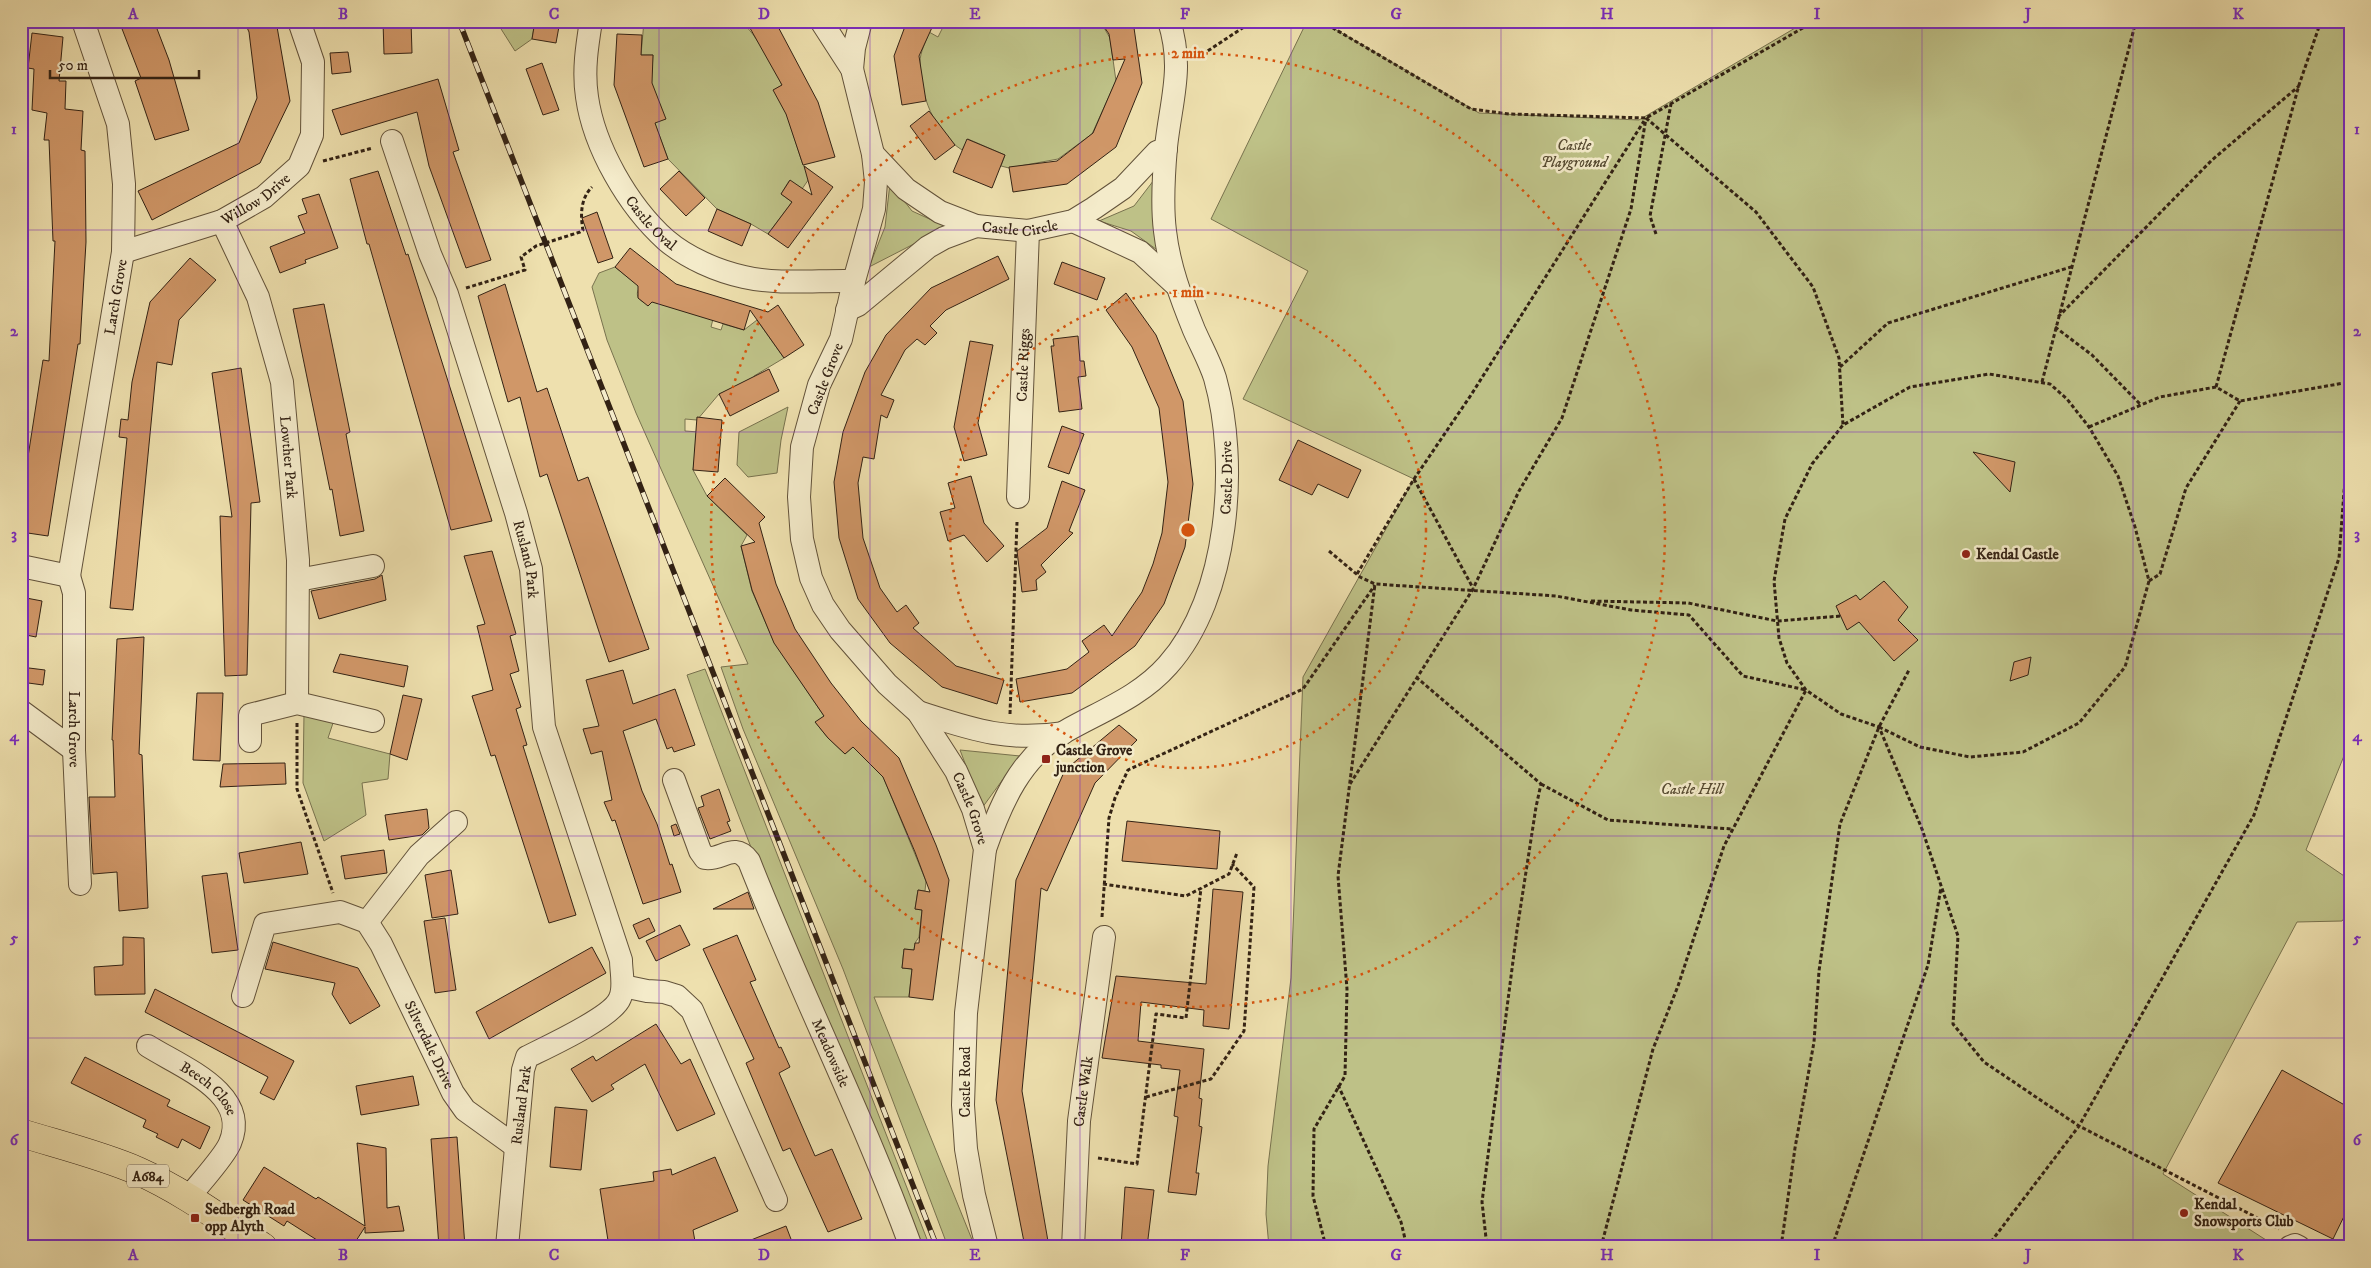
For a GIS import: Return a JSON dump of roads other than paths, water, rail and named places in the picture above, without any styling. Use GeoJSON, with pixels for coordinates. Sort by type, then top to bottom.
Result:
{"type":"FeatureCollection","features":[{"type":"Feature","properties":{"kind":"highway","name":"A684"},"geometry":{"type":"LineString","coordinates":[[21,1133],[90,1153],[138,1171],[189,1197],[262,1247]]}},
{"type":"Feature","properties":{"kind":"street","name":"Larch Grove"},"geometry":{"type":"LineString","coordinates":[[80,884],[74,750],[74,594],[69,576],[123,252],[124,184],[118,124],[83,21]]}},
{"type":"Feature","properties":{"kind":"street","name":"Willow Drive"},"geometry":{"type":"LineString","coordinates":[[123,252],[222,221],[264,197],[299,166],[312,135],[313,62],[299,21]]}},
{"type":"Feature","properties":{"kind":"street","name":"Castle Oval"},"geometry":{"type":"LineString","coordinates":[[591,21],[585,59],[587,96],[594,128],[616,179],[639,210],[666,240],[692,258],[745,277],[775,280],[854,281]]}},
{"type":"Feature","properties":{"kind":"street","name":"Castle Grove"},"geometry":{"type":"LineString","coordinates":[[821,21],[852,69],[874,154],[876,182],[874,208],[854,281],[841,339],[819,385],[802,447],[799,497],[802,539],[811,578],[823,605],[840,630],[887,684],[918,712],[956,771],[973,810],[985,849],[978,916]]}},
{"type":"Feature","properties":{"kind":"street"},"geometry":{"type":"LineString","coordinates":[[852,69],[854,48],[861,21]]}},
{"type":"Feature","properties":{"kind":"street","name":"Castle Drive"},"geometry":{"type":"LineString","coordinates":[[985,849],[997,813],[1015,779],[1037,754],[1063,733],[1120,704],[1140,691],[1168,666],[1187,639],[1202,608],[1218,556],[1224,521],[1228,469],[1224,423],[1214,377],[1177,286],[1165,229],[1166,149],[1178,69],[1174,37],[1169,21]]}},
{"type":"Feature","properties":{"kind":"street","name":"Rusland Park"},"geometry":{"type":"LineString","coordinates":[[392,141],[430,254],[447,294],[516,514],[531,569],[544,727],[621,960],[622,986],[620,999],[610,1012],[527,1058],[522,1070],[507,1247]]}},
{"type":"Feature","properties":{"kind":"street","name":"Castle Circle"},"geometry":{"type":"LineString","coordinates":[[874,154],[906,189],[940,212],[976,226],[1028,231],[1073,221],[1123,188],[1157,152],[1166,149]]}},
{"type":"Feature","properties":{"kind":"street","name":"Lowther Park"},"geometry":{"type":"LineString","coordinates":[[222,221],[258,297],[282,382],[297,550],[297,703]]}},
{"type":"Feature","properties":{"kind":"street"},"geometry":{"type":"LineString","coordinates":[[1073,221],[1140,252],[1177,286]]}},
{"type":"Feature","properties":{"kind":"street"},"geometry":{"type":"LineString","coordinates":[[847,310],[858,305],[928,247],[944,238],[976,226]]}},
{"type":"Feature","properties":{"kind":"street","name":"Castle Riggs"},"geometry":{"type":"LineString","coordinates":[[1018,497],[1028,231]]}},
{"type":"Feature","properties":{"kind":"street"},"geometry":{"type":"LineString","coordinates":[[21,566],[69,576]]}},
{"type":"Feature","properties":{"kind":"street"},"geometry":{"type":"LineString","coordinates":[[298,580],[373,566]]}},
{"type":"Feature","properties":{"kind":"street"},"geometry":{"type":"LineString","coordinates":[[250,741],[250,715],[297,703],[373,721]]}},
{"type":"Feature","properties":{"kind":"street"},"geometry":{"type":"LineString","coordinates":[[21,711],[74,750]]}},
{"type":"Feature","properties":{"kind":"street","name":"Castle Grove"},"geometry":{"type":"LineString","coordinates":[[918,712],[964,728],[1009,737],[1044,736],[1063,733]]}},
{"type":"Feature","properties":{"kind":"street","name":"Meadowside"},"geometry":{"type":"LineString","coordinates":[[674,780],[700,851],[705,858],[710,859],[727,852],[738,852],[744,854],[749,861],[777,932],[885,1176],[911,1247]]}},
{"type":"Feature","properties":{"kind":"street"},"geometry":{"type":"LineString","coordinates":[[243,996],[265,924],[340,912],[367,922],[419,855],[456,822]]}},
{"type":"Feature","properties":{"kind":"street","name":"Castle Road"},"geometry":{"type":"LineString","coordinates":[[978,916],[966,1013],[963,1105],[966,1150],[974,1195],[987,1247]]}},
{"type":"Feature","properties":{"kind":"street","name":"Silverdale Drive"},"geometry":{"type":"LineString","coordinates":[[367,922],[381,944],[452,1093],[465,1110],[515,1146]]}},
{"type":"Feature","properties":{"kind":"street","name":"Castle Walk"},"geometry":{"type":"LineString","coordinates":[[1073,1247],[1078,1122],[1104,937]]}},
{"type":"Feature","properties":{"kind":"street"},"geometry":{"type":"LineString","coordinates":[[622,986],[678,996],[692,1010],[776,1200]]}},
{"type":"Feature","properties":{"kind":"street","name":"Beech Close"},"geometry":{"type":"LineString","coordinates":[[148,1046],[216,1088],[232,1107],[235,1123],[230,1144],[189,1197]]}},
{"type":"Feature","properties":{"kind":"railway"},"geometry":{"type":"LineString","coordinates":[[459,21],[937,1247]]}},
{"type":"Feature","properties":{"kind":"place","name":"Kendal Castle"},"geometry":{"type":"Point","coordinates":[1966,554]}},
{"type":"Feature","properties":{"kind":"place","name":"Castle Grove junction"},"geometry":{"type":"Point","coordinates":[1046,759]}},
{"type":"Feature","properties":{"kind":"place","name":"Kendal Snowsports Club"},"geometry":{"type":"Point","coordinates":[2184,1213]}},
{"type":"Feature","properties":{"kind":"place","name":"Sedbergh Road opp Alyth"},"geometry":{"type":"Point","coordinates":[195,1218]}},
{"type":"Feature","properties":{"kind":"park label","name":"Castle Playground"},"geometry":{"type":"Point","coordinates":[1574,154]}},
{"type":"Feature","properties":{"kind":"park label","name":"Castle Hill"},"geometry":{"type":"Point","coordinates":[1692,789]}}]}
